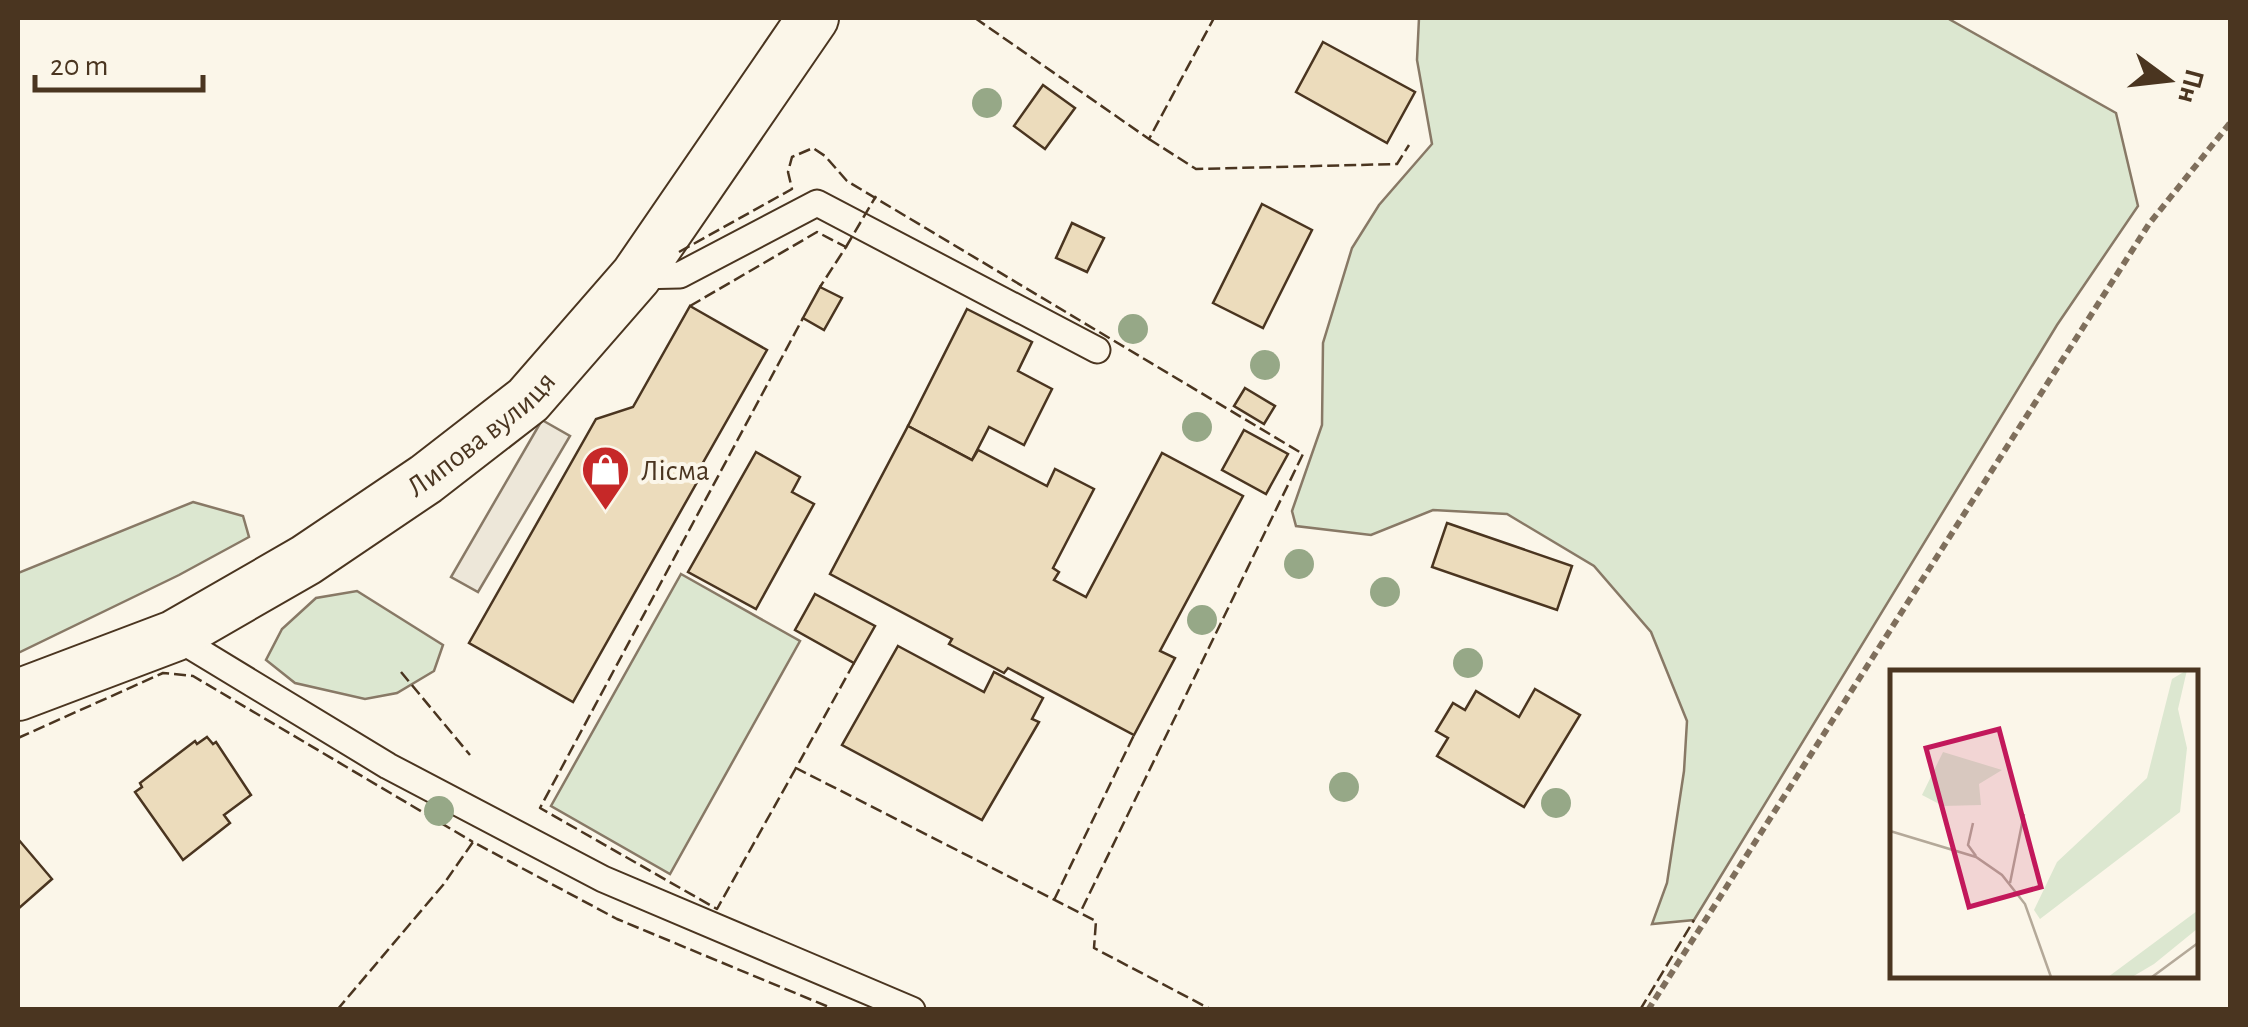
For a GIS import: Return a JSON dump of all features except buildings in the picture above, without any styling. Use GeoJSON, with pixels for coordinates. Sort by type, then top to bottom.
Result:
{"type":"FeatureCollection","features":[{"type":"Feature","properties":{"kind":"street","name":"Липова вулиця"},"geometry":{"type":"LineString","coordinates":[[18,695],[174,636],[306,560],[426,479],[528,400],[636,276],[813,18]]}},
{"type":"Feature","properties":{"kind":"lane"},"geometry":{"type":"LineString","coordinates":[[636,276],[680,275],[817,203],[1097,350]]}},
{"type":"Feature","properties":{"kind":"lane"},"geometry":{"type":"LineString","coordinates":[[174,636],[388,766],[603,879],[912,1010]]}},
{"type":"Feature","properties":{"kind":"path"},"geometry":{"type":"LineString","coordinates":[[1648,1010],[2149,224],[2230,123]]}},
{"type":"Feature","properties":{"kind":"green space"},"geometry":{"type":"Polygon","coordinates":[[[1419,18],[1947,18],[2116,113],[2138,206],[2057,325],[1694,920],[1652,924],[1667,883],[1684,771],[1687,721],[1651,632],[1594,566],[1507,514],[1433,510],[1371,535],[1296,526],[1292,511],[1322,425],[1323,343],[1352,248],[1379,205],[1432,144],[1417,60],[1419,18]]]}},
{"type":"Feature","properties":{"kind":"green space"},"geometry":{"type":"Polygon","coordinates":[[[193,502],[243,516],[249,537],[18,653],[18,573],[193,502]]]}},
{"type":"Feature","properties":{"kind":"green space"},"geometry":{"type":"Polygon","coordinates":[[[681,574],[800,641],[670,874],[551,806],[681,574]]]}},
{"type":"Feature","properties":{"kind":"green space"},"geometry":{"type":"Polygon","coordinates":[[[357,591],[443,645],[434,671],[397,693],[365,699],[295,683],[266,660],[282,629],[316,598],[357,591]]]}},
{"type":"Feature","properties":{"kind":"shaded area"},"geometry":{"type":"Polygon","coordinates":[[[542,420],[570,436],[478,592],[451,577],[542,420]]]}},
{"type":"Feature","properties":{"kind":"fence"},"geometry":{"type":"LineString","coordinates":[[975,18],[1149,139],[1214,18]]}},
{"type":"Feature","properties":{"kind":"fence"},"geometry":{"type":"LineString","coordinates":[[1149,139],[1196,169],[1397,164],[1409,145]]}},
{"type":"Feature","properties":{"kind":"fence"},"geometry":{"type":"LineString","coordinates":[[679,252],[792,189],[788,172],[792,157],[813,148],[847,181],[1303,454],[1080,913]]}},
{"type":"Feature","properties":{"kind":"fence"},"geometry":{"type":"LineString","coordinates":[[846,247],[876,196]]}},
{"type":"Feature","properties":{"kind":"fence"},"geometry":{"type":"LineString","coordinates":[[690,306],[817,232],[846,247],[820,287]]}},
{"type":"Feature","properties":{"kind":"fence"},"geometry":{"type":"LineString","coordinates":[[796,768],[717,909],[540,808],[803,318]]}},
{"type":"Feature","properties":{"kind":"fence"},"geometry":{"type":"LineString","coordinates":[[854,663],[796,768],[1096,921],[1094,948],[1212,1010]]}},
{"type":"Feature","properties":{"kind":"fence"},"geometry":{"type":"LineString","coordinates":[[401,672],[470,755]]}},
{"type":"Feature","properties":{"kind":"fence"},"geometry":{"type":"LineString","coordinates":[[18,738],[163,673],[193,676],[473,842]]}},
{"type":"Feature","properties":{"kind":"fence"},"geometry":{"type":"LineString","coordinates":[[1054,900],[1134,735]]}},
{"type":"Feature","properties":{"kind":"fence"},"geometry":{"type":"LineString","coordinates":[[337,1010],[443,885],[473,842],[617,919],[836,1010]]}},
{"type":"Feature","properties":{"kind":"fence"},"geometry":{"type":"LineString","coordinates":[[1640,1010],[1694,920]]}},
{"type":"Feature","properties":{"kind":"place","name":"Лісма"},"geometry":{"type":"Point","coordinates":[606,512]}}]}
